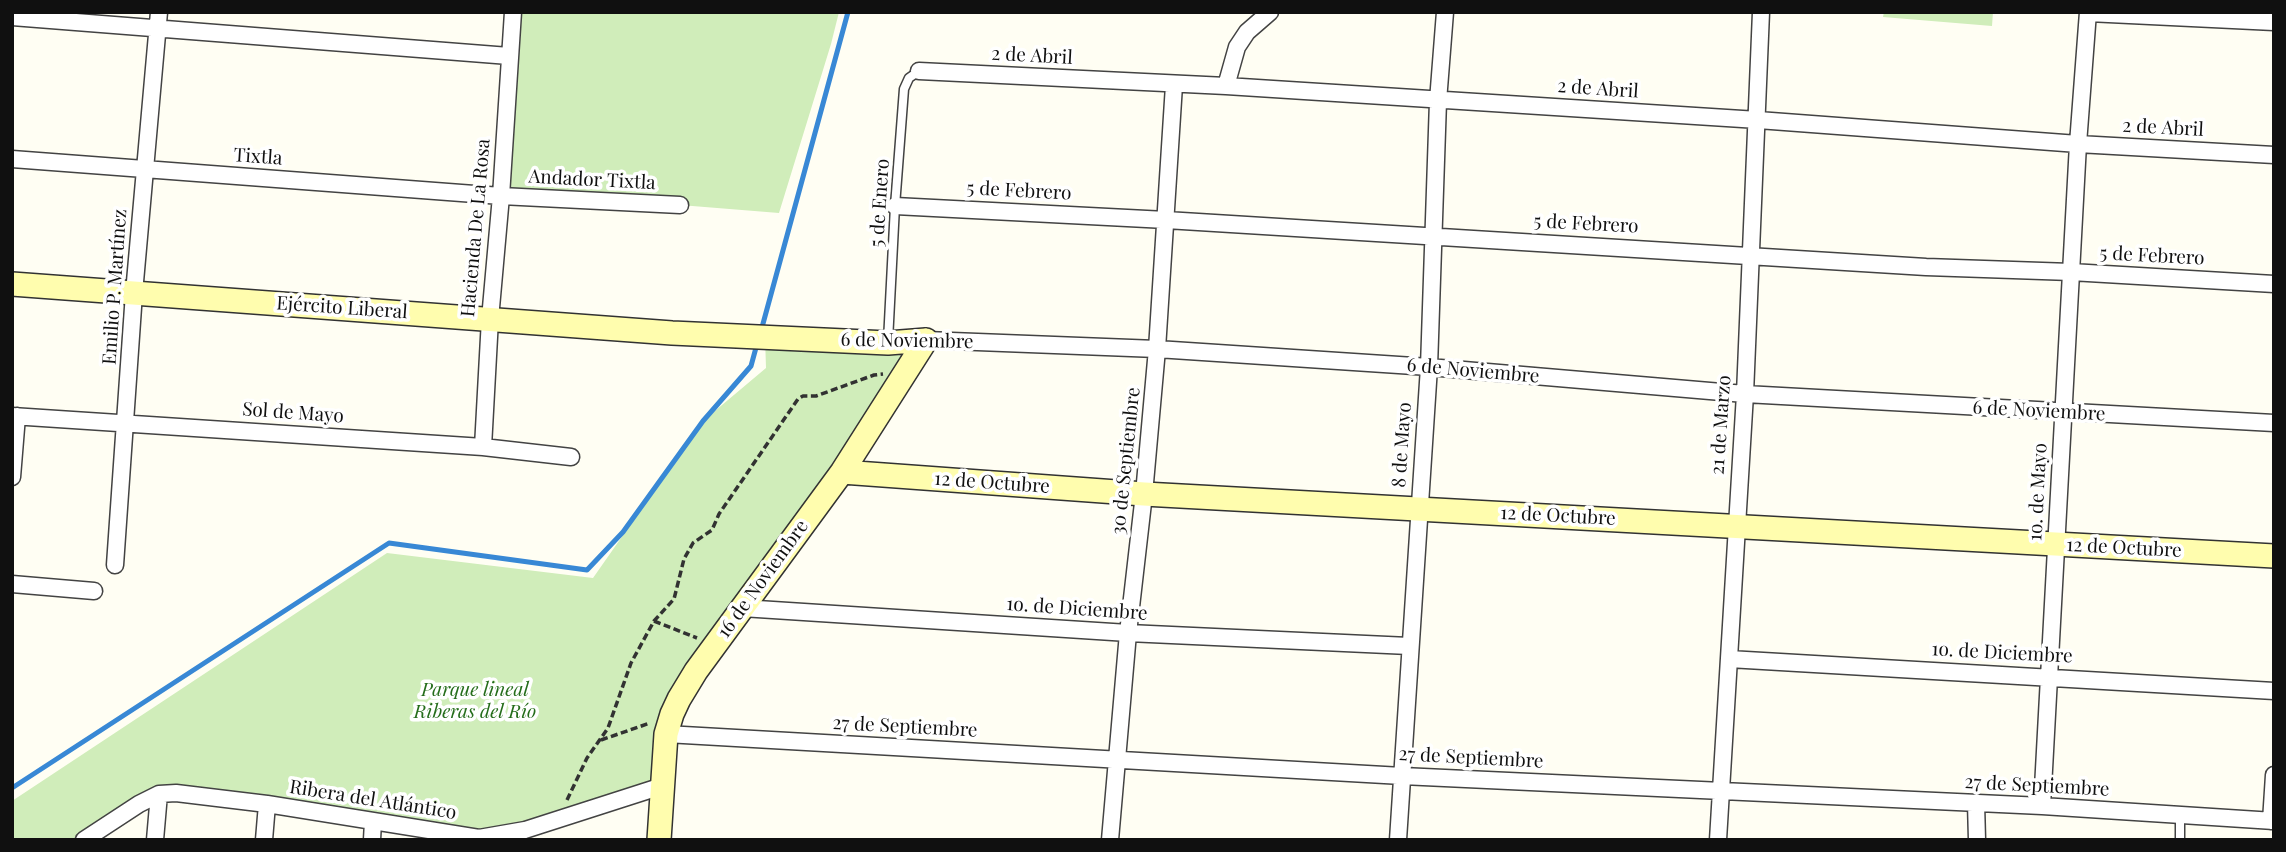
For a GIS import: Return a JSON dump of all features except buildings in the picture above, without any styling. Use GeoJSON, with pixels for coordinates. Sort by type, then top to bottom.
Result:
{"type":"FeatureCollection","features":[{"type":"Feature","properties":{"kind":"street","name":"Hacienda De La Rosa"},"geometry":{"type":"LineString","coordinates":[[484,447],[490,319],[513,12]]}},
{"type":"Feature","properties":{"kind":"street"},"geometry":{"type":"LineString","coordinates":[[1226,86],[1237,47],[1247,32],[1270,12]]}},
{"type":"Feature","properties":{"kind":"street","name":"8 de Mayo"},"geometry":{"type":"LineString","coordinates":[[1398,840],[1429,367],[1438,101],[1445,12]]}},
{"type":"Feature","properties":{"kind":"street","name":"21 de Marzo"},"geometry":{"type":"LineString","coordinates":[[1718,840],[1745,394],[1761,12]]}},
{"type":"Feature","properties":{"kind":"street"},"geometry":{"type":"LineString","coordinates":[[2088,13],[2274,22]]}},
{"type":"Feature","properties":{"kind":"street","name":"1o. de Mayo"},"geometry":{"type":"LineString","coordinates":[[2042,806],[2078,144],[2088,13]]}},
{"type":"Feature","properties":{"kind":"street"},"geometry":{"type":"LineString","coordinates":[[12,17],[158,20],[509,56]]}},
{"type":"Feature","properties":{"kind":"street","name":"Emilio P. Martínez"},"geometry":{"type":"LineString","coordinates":[[116,565],[134,293],[158,20]]}},
{"type":"Feature","properties":{"kind":"street","name":"2 de Abril"},"geometry":{"type":"LineString","coordinates":[[919,71],[1226,86],[2274,155]]}},
{"type":"Feature","properties":{"kind":"street","name":"30 de Septiembre"},"geometry":{"type":"LineString","coordinates":[[1110,840],[1157,349],[1174,85]]}},
{"type":"Feature","properties":{"kind":"street","name":"Tixtla"},"geometry":{"type":"LineString","coordinates":[[12,159],[501,196]]}},
{"type":"Feature","properties":{"kind":"street","name":"Andador Tixtla"},"geometry":{"type":"LineString","coordinates":[[501,196],[680,205]]}},
{"type":"Feature","properties":{"kind":"street","name":"5 de Febrero"},"geometry":{"type":"LineString","coordinates":[[895,206],[1926,267],[2274,284]]}},
{"type":"Feature","properties":{"kind":"street","name":"Ejército Liberal"},"geometry":{"type":"LineString","coordinates":[[12,284],[672,333]]}},
{"type":"Feature","properties":{"kind":"street","name":"6 de Noviembre"},"geometry":{"type":"LineString","coordinates":[[672,333],[1157,349],[1429,367],[1745,394],[2274,423]]}},
{"type":"Feature","properties":{"kind":"street","name":"16 de Noviembre"},"geometry":{"type":"LineString","coordinates":[[660,840],[662,786],[669,724],[696,671],[842,472],[926,340]]}},
{"type":"Feature","properties":{"kind":"street"},"geometry":{"type":"LineString","coordinates":[[12,477],[15,416]]}},
{"type":"Feature","properties":{"kind":"street","name":"Sol de Mayo"},"geometry":{"type":"LineString","coordinates":[[15,416],[484,447],[571,457]]}},
{"type":"Feature","properties":{"kind":"street","name":"12 de Octubre"},"geometry":{"type":"LineString","coordinates":[[842,472],[1144,494],[2274,556]]}},
{"type":"Feature","properties":{"kind":"street"},"geometry":{"type":"LineString","coordinates":[[12,584],[94,591]]}},
{"type":"Feature","properties":{"kind":"street","name":"1o. de Diciembre"},"geometry":{"type":"LineString","coordinates":[[742,608],[1128,633],[1409,646]]}},
{"type":"Feature","properties":{"kind":"street","name":"1o. de Diciembre"},"geometry":{"type":"LineString","coordinates":[[1729,659],[2274,691]]}},
{"type":"Feature","properties":{"kind":"street","name":"27 de Septiembre"},"geometry":{"type":"LineString","coordinates":[[669,724],[1118,759],[1402,776],[2042,806],[2272,821]]}},
{"type":"Feature","properties":{"kind":"street"},"geometry":{"type":"LineString","coordinates":[[2272,821],[2274,775]]}},
{"type":"Feature","properties":{"kind":"street","name":"Ribera del Atlántico"},"geometry":{"type":"LineString","coordinates":[[159,794],[176,793],[267,804],[479,839],[525,830],[662,786]]}},
{"type":"Feature","properties":{"kind":"street"},"geometry":{"type":"LineString","coordinates":[[84,840],[159,794]]}},
{"type":"Feature","properties":{"kind":"street"},"geometry":{"type":"LineString","coordinates":[[155,840],[159,794]]}},
{"type":"Feature","properties":{"kind":"street"},"geometry":{"type":"LineString","coordinates":[[1976,803],[1977,840]]}},
{"type":"Feature","properties":{"kind":"street"},"geometry":{"type":"LineString","coordinates":[[264,840],[267,804]]}},
{"type":"Feature","properties":{"kind":"street"},"geometry":{"type":"LineString","coordinates":[[372,840],[373,821]]}},
{"type":"Feature","properties":{"kind":"lane","name":"5 de Enero"},"geometry":{"type":"LineString","coordinates":[[888,342],[904,89],[909,78],[919,71]]}},
{"type":"Feature","properties":{"kind":"lane"},"geometry":{"type":"LineString","coordinates":[[2180,815],[2180,840]]}},
{"type":"Feature","properties":{"kind":"path"},"geometry":{"type":"LineString","coordinates":[[558,820],[587,758],[608,728],[631,663],[654,621],[674,599],[684,559],[693,543],[712,530],[719,514],[798,399],[803,396],[816,396],[874,375],[906,371]]}},
{"type":"Feature","properties":{"kind":"path"},"geometry":{"type":"LineString","coordinates":[[654,621],[715,646]]}},
{"type":"Feature","properties":{"kind":"path"},"geometry":{"type":"LineString","coordinates":[[600,741],[669,724]]}},
{"type":"Feature","properties":{"kind":"green space"},"geometry":{"type":"Polygon","coordinates":[[[513,12],[839,12],[779,213],[501,196],[513,12]]]}},
{"type":"Feature","properties":{"kind":"green space"},"geometry":{"type":"Polygon","coordinates":[[[1884,12],[1993,12],[1992,26],[1883,17],[1884,12]]]}},
{"type":"Feature","properties":{"kind":"green space","name":"Parque lineal Riberas del Río"},"geometry":{"type":"Polygon","coordinates":[[[765,337],[926,340],[696,671],[662,786],[498,837],[176,793],[84,840],[12,840],[12,801],[387,553],[593,578],[703,421],[766,368],[765,337]]]}},
{"type":"Feature","properties":{"kind":"waterway"},"geometry":{"type":"LineString","coordinates":[[761,331],[848,12]]}},
{"type":"Feature","properties":{"kind":"waterway"},"geometry":{"type":"LineString","coordinates":[[12,788],[389,543],[587,570],[623,532],[703,421],[751,366],[757,344]]}}]}
